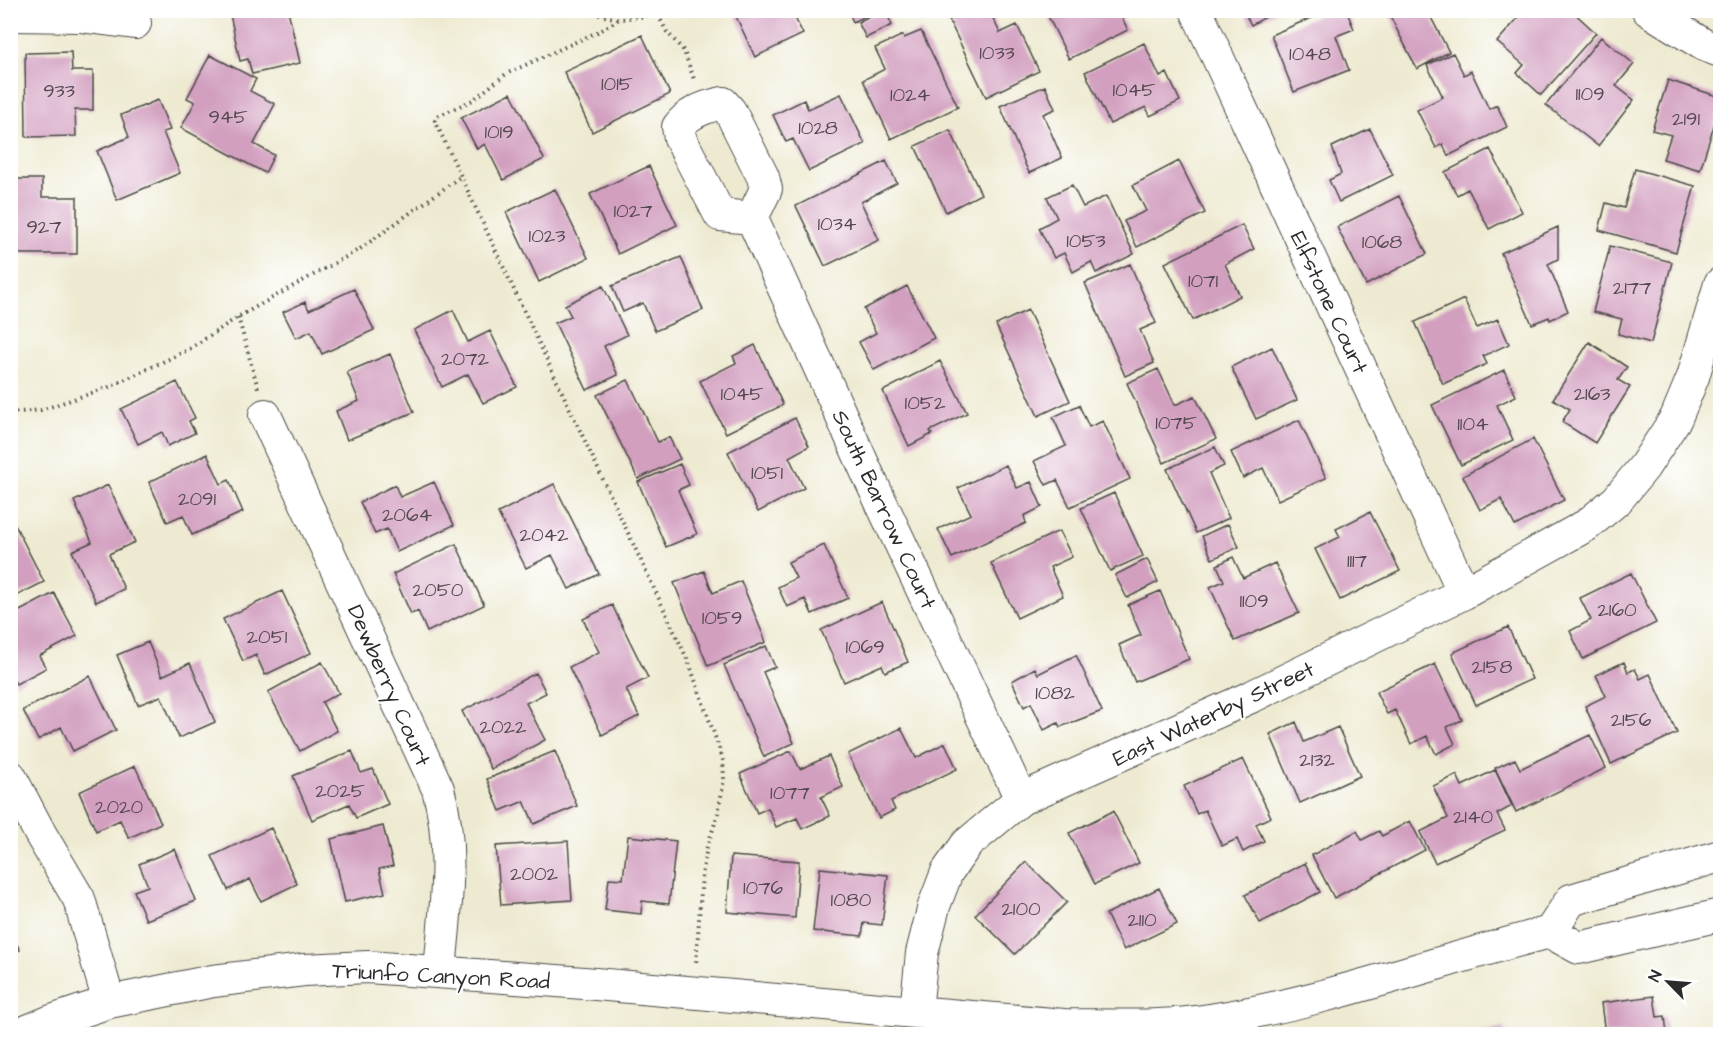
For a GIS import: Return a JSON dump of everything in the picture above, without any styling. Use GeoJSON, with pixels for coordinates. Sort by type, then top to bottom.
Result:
{"type":"FeatureCollection","features":[{"type":"Feature","properties":{"kind":"street","name":"Elfstone Court"},"geometry":{"type":"LineString","coordinates":[[1196,10],[1464,593]]}},
{"type":"Feature","properties":{"kind":"street"},"geometry":{"type":"LineString","coordinates":[[1648,10],[1704,45],[1720,51]]}},
{"type":"Feature","properties":{"kind":"street"},"geometry":{"type":"LineString","coordinates":[[10,15],[80,16],[135,23]]}},
{"type":"Feature","properties":{"kind":"street"},"geometry":{"type":"LineString","coordinates":[[723,103],[735,120],[766,189],[752,218],[726,217],[714,208],[678,127],[683,119],[699,111],[723,103]]}},
{"type":"Feature","properties":{"kind":"street","name":"South Barrow Court"},"geometry":{"type":"LineString","coordinates":[[752,218],[869,477],[1021,799]]}},
{"type":"Feature","properties":{"kind":"street","name":"East Waterby Street"},"geometry":{"type":"LineString","coordinates":[[916,1011],[922,953],[934,906],[947,872],[967,844],[1021,799],[1253,696],[1464,593],[1587,525],[1617,500],[1644,467],[1676,418],[1693,377],[1720,284]]}},
{"type":"Feature","properties":{"kind":"street","name":"Dewberry Court"},"geometry":{"type":"LineString","coordinates":[[265,415],[438,789],[446,818],[448,847],[440,972]]}},
{"type":"Feature","properties":{"kind":"street"},"geometry":{"type":"LineString","coordinates":[[10,776],[40,835],[79,898],[109,1002]]}},
{"type":"Feature","properties":{"kind":"street"},"geometry":{"type":"LineString","coordinates":[[1720,856],[1571,900],[1550,932],[1579,948],[1720,915]]}},
{"type":"Feature","properties":{"kind":"street","name":"Triunfo Canyon Road"},"geometry":{"type":"LineString","coordinates":[[20,1035],[49,1022],[109,1002],[213,981],[304,970],[368,967],[1064,1024],[1208,1028],[1550,932]]}},
{"type":"Feature","properties":{"kind":"path"},"geometry":{"type":"LineString","coordinates":[[575,10],[620,19],[658,15],[670,10]]}},
{"type":"Feature","properties":{"kind":"path"},"geometry":{"type":"LineString","coordinates":[[658,15],[667,32],[684,51],[696,85],[699,111]]}},
{"type":"Feature","properties":{"kind":"path"},"geometry":{"type":"LineString","coordinates":[[620,19],[602,30],[506,74],[473,100],[438,116],[435,121],[689,663],[723,759],[724,779],[718,814],[707,847],[702,875],[694,992]]}},
{"type":"Feature","properties":{"kind":"path"},"geometry":{"type":"LineString","coordinates":[[10,413],[41,410],[109,387],[188,350],[238,317],[360,249],[460,177]]}},
{"type":"Feature","properties":{"kind":"path"},"geometry":{"type":"LineString","coordinates":[[238,317],[265,415]]}},
{"type":"Feature","properties":{"kind":"building"},"geometry":{"type":"Polygon","coordinates":[[[229,10],[288,10],[300,63],[252,74],[248,59],[240,61],[229,10]]]}},
{"type":"Feature","properties":{"kind":"building"},"geometry":{"type":"Polygon","coordinates":[[[733,10],[791,10],[803,34],[755,57],[733,10]]]}},
{"type":"Feature","properties":{"kind":"building"},"geometry":{"type":"Polygon","coordinates":[[[848,10],[878,10],[853,22],[848,10]]]}},
{"type":"Feature","properties":{"kind":"building"},"geometry":{"type":"Polygon","coordinates":[[[885,10],[892,25],[866,38],[858,22],[885,10]]]}},
{"type":"Feature","properties":{"kind":"building"},"geometry":{"type":"Polygon","coordinates":[[[968,10],[1004,10],[992,16],[1000,33],[1017,25],[1039,71],[986,97],[949,20],[968,10]]]}},
{"type":"Feature","properties":{"kind":"building"},"geometry":{"type":"Polygon","coordinates":[[[1045,10],[1118,10],[1128,30],[1069,59],[1045,10]]]}},
{"type":"Feature","properties":{"kind":"building"},"geometry":{"type":"Polygon","coordinates":[[[1243,10],[1279,10],[1251,25],[1243,10]]]}},
{"type":"Feature","properties":{"kind":"building"},"geometry":{"type":"Polygon","coordinates":[[[1330,10],[1346,10],[1354,29],[1336,36],[1349,70],[1294,92],[1271,35],[1330,10]]]}},
{"type":"Feature","properties":{"kind":"building"},"geometry":{"type":"Polygon","coordinates":[[[1387,10],[1427,10],[1449,52],[1417,69],[1387,10]]]}},
{"type":"Feature","properties":{"kind":"building"},"geometry":{"type":"Polygon","coordinates":[[[1525,10],[1571,10],[1596,33],[1541,95],[1517,73],[1524,65],[1497,42],[1525,10]]]}},
{"type":"Feature","properties":{"kind":"building"},"geometry":{"type":"Polygon","coordinates":[[[921,31],[958,107],[891,139],[863,80],[885,69],[875,48],[903,35],[904,38],[921,31]]]}},
{"type":"Feature","properties":{"kind":"building"},"geometry":{"type":"Polygon","coordinates":[[[642,35],[670,94],[592,132],[564,72],[642,35]]]}},
{"type":"Feature","properties":{"kind":"building"},"geometry":{"type":"Polygon","coordinates":[[[1601,37],[1634,64],[1616,86],[1634,100],[1598,146],[1546,105],[1601,37]]]}},
{"type":"Feature","properties":{"kind":"building"},"geometry":{"type":"Polygon","coordinates":[[[1144,43],[1160,77],[1167,73],[1180,101],[1150,116],[1146,107],[1110,124],[1085,72],[1144,43]]]}},
{"type":"Feature","properties":{"kind":"building"},"geometry":{"type":"Polygon","coordinates":[[[71,52],[72,71],[93,71],[93,110],[75,110],[76,136],[26,137],[25,53],[71,52]]]}},
{"type":"Feature","properties":{"kind":"building"},"geometry":{"type":"Polygon","coordinates":[[[1453,53],[1464,75],[1471,71],[1489,109],[1497,105],[1507,127],[1448,156],[1443,144],[1436,148],[1417,110],[1443,97],[1427,65],[1453,53]]]}},
{"type":"Feature","properties":{"kind":"building"},"geometry":{"type":"Polygon","coordinates":[[[210,55],[256,79],[250,91],[275,104],[254,144],[274,155],[265,173],[181,128],[195,102],[187,98],[210,55]]]}},
{"type":"Feature","properties":{"kind":"building"},"geometry":{"type":"Polygon","coordinates":[[[1668,80],[1720,97],[1720,106],[1700,170],[1663,159],[1671,135],[1652,130],[1668,80]]]}},
{"type":"Feature","properties":{"kind":"building"},"geometry":{"type":"Polygon","coordinates":[[[1045,86],[1055,109],[1043,114],[1062,158],[1029,173],[1000,106],[1045,86]]]}},
{"type":"Feature","properties":{"kind":"building"},"geometry":{"type":"Polygon","coordinates":[[[511,93],[544,159],[503,180],[485,144],[477,149],[461,118],[511,93]]]}},
{"type":"Feature","properties":{"kind":"building"},"geometry":{"type":"Polygon","coordinates":[[[841,94],[865,144],[809,171],[793,139],[786,142],[773,115],[804,100],[808,109],[841,94]]]}},
{"type":"Feature","properties":{"kind":"building"},"geometry":{"type":"Polygon","coordinates":[[[158,100],[170,130],[163,132],[180,173],[117,200],[97,151],[129,137],[121,115],[158,100]]]}},
{"type":"Feature","properties":{"kind":"building"},"geometry":{"type":"Polygon","coordinates":[[[1370,129],[1393,175],[1339,202],[1329,180],[1341,174],[1332,147],[1370,129]]]}},
{"type":"Feature","properties":{"kind":"building"},"geometry":{"type":"Polygon","coordinates":[[[950,130],[981,194],[946,212],[915,146],[950,130]]]}},
{"type":"Feature","properties":{"kind":"building"},"geometry":{"type":"Polygon","coordinates":[[[1490,149],[1522,212],[1489,229],[1468,189],[1457,195],[1445,172],[1490,149]]]}},
{"type":"Feature","properties":{"kind":"building"},"geometry":{"type":"Polygon","coordinates":[[[886,161],[897,183],[861,202],[879,240],[825,266],[796,206],[886,161]]]}},
{"type":"Feature","properties":{"kind":"building"},"geometry":{"type":"Polygon","coordinates":[[[1179,161],[1205,213],[1137,247],[1124,221],[1146,211],[1133,185],[1179,161]]]}},
{"type":"Feature","properties":{"kind":"building"},"geometry":{"type":"Polygon","coordinates":[[[649,166],[677,225],[618,254],[590,194],[649,166]]]}},
{"type":"Feature","properties":{"kind":"building"},"geometry":{"type":"Polygon","coordinates":[[[1635,169],[1695,186],[1676,252],[1599,230],[1606,203],[1624,208],[1635,169]]]}},
{"type":"Feature","properties":{"kind":"building"},"geometry":{"type":"Polygon","coordinates":[[[10,179],[42,179],[42,197],[77,197],[77,254],[10,254],[10,179]]]}},
{"type":"Feature","properties":{"kind":"building"},"geometry":{"type":"Polygon","coordinates":[[[1072,185],[1083,207],[1106,196],[1134,254],[1096,273],[1091,262],[1073,272],[1064,253],[1054,258],[1039,228],[1057,218],[1047,197],[1072,185]]]}},
{"type":"Feature","properties":{"kind":"building"},"geometry":{"type":"Polygon","coordinates":[[[555,189],[588,258],[539,282],[506,212],[555,189]]]}},
{"type":"Feature","properties":{"kind":"building"},"geometry":{"type":"Polygon","coordinates":[[[1399,196],[1427,254],[1366,285],[1337,227],[1399,196]]]}},
{"type":"Feature","properties":{"kind":"building"},"geometry":{"type":"Polygon","coordinates":[[[1242,225],[1254,249],[1225,264],[1240,296],[1193,320],[1165,263],[1242,225]]]}},
{"type":"Feature","properties":{"kind":"building"},"geometry":{"type":"Polygon","coordinates":[[[1558,227],[1558,259],[1548,264],[1568,311],[1550,320],[1549,317],[1532,324],[1501,253],[1558,227]]]}},
{"type":"Feature","properties":{"kind":"building"},"geometry":{"type":"Polygon","coordinates":[[[1610,246],[1672,262],[1651,343],[1618,334],[1622,319],[1593,312],[1610,246]]]}},
{"type":"Feature","properties":{"kind":"building"},"geometry":{"type":"Polygon","coordinates":[[[681,257],[703,310],[655,331],[643,303],[623,312],[612,286],[681,257]]]}},
{"type":"Feature","properties":{"kind":"building"},"geometry":{"type":"Polygon","coordinates":[[[1130,264],[1156,323],[1140,330],[1154,363],[1125,376],[1085,283],[1130,264]]]}},
{"type":"Feature","properties":{"kind":"building"},"geometry":{"type":"Polygon","coordinates":[[[603,286],[627,335],[604,346],[618,375],[587,390],[555,323],[571,316],[565,305],[603,286]]]}},
{"type":"Feature","properties":{"kind":"building"},"geometry":{"type":"Polygon","coordinates":[[[907,286],[934,338],[874,370],[859,342],[876,333],[864,309],[907,286]]]}},
{"type":"Feature","properties":{"kind":"building"},"geometry":{"type":"Polygon","coordinates":[[[354,289],[374,330],[322,354],[311,331],[296,338],[283,312],[305,302],[309,310],[354,289]]]}},
{"type":"Feature","properties":{"kind":"building"},"geometry":{"type":"Polygon","coordinates":[[[1464,299],[1477,328],[1498,319],[1509,344],[1483,356],[1487,364],[1443,384],[1415,322],[1464,299]]]}},
{"type":"Feature","properties":{"kind":"building"},"geometry":{"type":"Polygon","coordinates":[[[453,310],[468,342],[490,331],[517,387],[483,403],[468,374],[442,387],[414,330],[453,310]]]}},
{"type":"Feature","properties":{"kind":"building"},"geometry":{"type":"Polygon","coordinates":[[[1028,310],[1070,401],[1038,416],[996,325],[1028,310]]]}},
{"type":"Feature","properties":{"kind":"building"},"geometry":{"type":"Polygon","coordinates":[[[1589,342],[1627,367],[1618,380],[1630,387],[1595,443],[1562,422],[1570,409],[1553,399],[1589,342]]]}},
{"type":"Feature","properties":{"kind":"building"},"geometry":{"type":"Polygon","coordinates":[[[755,345],[783,405],[726,433],[700,381],[736,363],[733,356],[755,345]]]}},
{"type":"Feature","properties":{"kind":"building"},"geometry":{"type":"Polygon","coordinates":[[[1272,347],[1297,400],[1256,419],[1231,367],[1272,347]]]}},
{"type":"Feature","properties":{"kind":"building"},"geometry":{"type":"Polygon","coordinates":[[[390,354],[414,412],[347,440],[336,411],[359,401],[347,372],[390,354]]]}},
{"type":"Feature","properties":{"kind":"building"},"geometry":{"type":"Polygon","coordinates":[[[940,361],[967,413],[930,431],[932,434],[909,446],[883,391],[940,361]]]}},
{"type":"Feature","properties":{"kind":"building"},"geometry":{"type":"Polygon","coordinates":[[[1158,369],[1175,405],[1195,396],[1216,439],[1164,463],[1127,383],[1158,369]]]}},
{"type":"Feature","properties":{"kind":"building"},"geometry":{"type":"Polygon","coordinates":[[[1504,370],[1516,396],[1497,405],[1513,440],[1461,465],[1432,405],[1504,370]]]}},
{"type":"Feature","properties":{"kind":"building"},"geometry":{"type":"Polygon","coordinates":[[[628,380],[658,442],[669,437],[680,459],[638,479],[597,395],[628,380]]]}},
{"type":"Feature","properties":{"kind":"building"},"geometry":{"type":"Polygon","coordinates":[[[177,382],[195,418],[189,421],[195,433],[168,446],[162,432],[138,444],[121,409],[177,382]]]}},
{"type":"Feature","properties":{"kind":"building"},"geometry":{"type":"Polygon","coordinates":[[[1079,405],[1089,427],[1103,421],[1130,479],[1070,507],[1057,480],[1046,485],[1034,461],[1066,446],[1053,417],[1079,405]]]}},
{"type":"Feature","properties":{"kind":"building"},"geometry":{"type":"Polygon","coordinates":[[[795,418],[809,446],[789,457],[804,488],[758,512],[728,452],[795,418]]]}},
{"type":"Feature","properties":{"kind":"building"},"geometry":{"type":"Polygon","coordinates":[[[1299,420],[1326,478],[1278,500],[1263,468],[1243,478],[1231,452],[1299,420]]]}},
{"type":"Feature","properties":{"kind":"building"},"geometry":{"type":"Polygon","coordinates":[[[1533,439],[1564,500],[1515,526],[1501,499],[1480,510],[1463,476],[1533,439]]]}},
{"type":"Feature","properties":{"kind":"building"},"geometry":{"type":"Polygon","coordinates":[[[1215,447],[1224,466],[1209,473],[1229,518],[1196,533],[1167,469],[1215,447]]]}},
{"type":"Feature","properties":{"kind":"building"},"geometry":{"type":"Polygon","coordinates":[[[207,454],[221,484],[229,480],[243,512],[192,535],[183,515],[167,522],[149,482],[207,454]]]}},
{"type":"Feature","properties":{"kind":"building"},"geometry":{"type":"Polygon","coordinates":[[[680,464],[689,485],[678,490],[697,534],[666,547],[638,482],[680,464]]]}},
{"type":"Feature","properties":{"kind":"building"},"geometry":{"type":"Polygon","coordinates":[[[1006,465],[1017,488],[1031,482],[1042,507],[1024,516],[1026,523],[952,558],[938,529],[971,514],[958,488],[1006,465]]]}},
{"type":"Feature","properties":{"kind":"building"},"geometry":{"type":"Polygon","coordinates":[[[434,482],[454,525],[397,552],[387,529],[375,534],[360,502],[395,485],[400,497],[434,482]]]}},
{"type":"Feature","properties":{"kind":"building"},"geometry":{"type":"Polygon","coordinates":[[[554,484],[599,574],[569,589],[552,555],[526,568],[498,513],[554,484]]]}},
{"type":"Feature","properties":{"kind":"building"},"geometry":{"type":"Polygon","coordinates":[[[108,485],[135,542],[109,554],[124,589],[96,602],[72,551],[92,542],[74,501],[108,485]]]}},
{"type":"Feature","properties":{"kind":"building"},"geometry":{"type":"Polygon","coordinates":[[[1114,493],[1143,556],[1110,571],[1081,508],[1114,493]]]}},
{"type":"Feature","properties":{"kind":"building"},"geometry":{"type":"Polygon","coordinates":[[[1370,512],[1400,571],[1340,600],[1315,549],[1340,537],[1336,529],[1370,512]]]}},
{"type":"Feature","properties":{"kind":"building"},"geometry":{"type":"Polygon","coordinates":[[[13,521],[44,582],[10,599],[10,522],[13,521]]]}},
{"type":"Feature","properties":{"kind":"building"},"geometry":{"type":"Polygon","coordinates":[[[1228,524],[1239,547],[1212,559],[1202,536],[1228,524]]]}},
{"type":"Feature","properties":{"kind":"building"},"geometry":{"type":"Polygon","coordinates":[[[1059,531],[1072,557],[1050,567],[1063,596],[1017,618],[991,563],[1059,531]]]}},
{"type":"Feature","properties":{"kind":"building"},"geometry":{"type":"Polygon","coordinates":[[[456,544],[484,605],[427,632],[418,611],[411,614],[393,574],[456,544]]]}},
{"type":"Feature","properties":{"kind":"building"},"geometry":{"type":"Polygon","coordinates":[[[824,545],[848,598],[812,614],[805,599],[787,607],[778,587],[796,578],[788,562],[824,545]]]}},
{"type":"Feature","properties":{"kind":"building"},"geometry":{"type":"Polygon","coordinates":[[[1233,557],[1243,578],[1275,563],[1299,613],[1235,641],[1210,587],[1224,581],[1217,565],[1233,557]]]}},
{"type":"Feature","properties":{"kind":"building"},"geometry":{"type":"Polygon","coordinates":[[[1147,559],[1158,582],[1127,598],[1115,575],[1147,559]]]}},
{"type":"Feature","properties":{"kind":"building"},"geometry":{"type":"Polygon","coordinates":[[[704,571],[713,593],[741,581],[766,642],[708,666],[674,583],[704,571]]]}},
{"type":"Feature","properties":{"kind":"building"},"geometry":{"type":"Polygon","coordinates":[[[1631,573],[1656,623],[1583,659],[1570,631],[1591,620],[1580,598],[1631,573]]]}},
{"type":"Feature","properties":{"kind":"building"},"geometry":{"type":"Polygon","coordinates":[[[282,591],[311,653],[265,675],[256,655],[243,661],[223,619],[282,591]]]}},
{"type":"Feature","properties":{"kind":"building"},"geometry":{"type":"Polygon","coordinates":[[[1160,591],[1189,659],[1135,682],[1119,645],[1141,635],[1128,605],[1160,591]]]}},
{"type":"Feature","properties":{"kind":"building"},"geometry":{"type":"Polygon","coordinates":[[[54,593],[77,636],[39,656],[46,668],[16,684],[10,673],[10,616],[54,593]]]}},
{"type":"Feature","properties":{"kind":"building"},"geometry":{"type":"Polygon","coordinates":[[[882,602],[908,662],[885,672],[882,665],[844,682],[821,630],[882,602]]]}},
{"type":"Feature","properties":{"kind":"building"},"geometry":{"type":"Polygon","coordinates":[[[612,605],[648,678],[626,689],[639,716],[602,735],[569,667],[599,652],[583,619],[612,605]]]}},
{"type":"Feature","properties":{"kind":"building"},"geometry":{"type":"Polygon","coordinates":[[[1508,627],[1532,679],[1476,705],[1452,653],[1508,627]]]}},
{"type":"Feature","properties":{"kind":"building"},"geometry":{"type":"Polygon","coordinates":[[[148,642],[162,676],[190,663],[215,722],[179,738],[161,696],[138,705],[117,655],[148,642]]]}},
{"type":"Feature","properties":{"kind":"building"},"geometry":{"type":"Polygon","coordinates":[[[766,646],[775,667],[763,672],[794,743],[764,757],[724,665],[766,646]]]}},
{"type":"Feature","properties":{"kind":"building"},"geometry":{"type":"Polygon","coordinates":[[[1076,655],[1102,711],[1060,727],[1058,723],[1044,730],[1031,703],[1024,707],[1012,681],[1035,668],[1038,674],[1076,655]]]}},
{"type":"Feature","properties":{"kind":"building"},"geometry":{"type":"Polygon","coordinates":[[[322,662],[339,693],[322,702],[337,731],[300,751],[268,692],[322,662]]]}},
{"type":"Feature","properties":{"kind":"building"},"geometry":{"type":"Polygon","coordinates":[[[1624,662],[1628,672],[1635,669],[1640,679],[1650,674],[1677,733],[1611,764],[1585,706],[1606,696],[1596,675],[1624,662]]]}},
{"type":"Feature","properties":{"kind":"building"},"geometry":{"type":"Polygon","coordinates":[[[1435,664],[1462,720],[1447,727],[1455,744],[1436,754],[1427,736],[1411,744],[1395,710],[1387,714],[1376,692],[1435,664]]]}},
{"type":"Feature","properties":{"kind":"building"},"geometry":{"type":"Polygon","coordinates":[[[536,673],[546,693],[526,703],[545,740],[491,769],[462,711],[536,673]]]}},
{"type":"Feature","properties":{"kind":"building"},"geometry":{"type":"Polygon","coordinates":[[[90,676],[116,730],[73,751],[61,727],[38,740],[23,710],[90,676]]]}},
{"type":"Feature","properties":{"kind":"building"},"geometry":{"type":"Polygon","coordinates":[[[1296,722],[1304,742],[1338,727],[1360,776],[1300,803],[1270,734],[1296,722]]]}},
{"type":"Feature","properties":{"kind":"building"},"geometry":{"type":"Polygon","coordinates":[[[901,728],[916,758],[945,743],[957,769],[891,801],[895,810],[879,818],[848,754],[901,728]]]}},
{"type":"Feature","properties":{"kind":"building"},"geometry":{"type":"Polygon","coordinates":[[[1590,735],[1606,768],[1516,812],[1495,768],[1515,759],[1520,769],[1590,735]]]}},
{"type":"Feature","properties":{"kind":"building"},"geometry":{"type":"Polygon","coordinates":[[[352,751],[361,773],[373,769],[388,804],[356,818],[349,804],[312,820],[293,776],[352,751]]]}},
{"type":"Feature","properties":{"kind":"building"},"geometry":{"type":"Polygon","coordinates":[[[555,751],[577,806],[534,824],[524,801],[500,811],[487,779],[555,751]]]}},
{"type":"Feature","properties":{"kind":"building"},"geometry":{"type":"Polygon","coordinates":[[[791,751],[800,769],[829,756],[843,787],[821,797],[830,816],[802,829],[797,818],[776,827],[768,808],[757,813],[740,774],[791,751]]]}},
{"type":"Feature","properties":{"kind":"building"},"geometry":{"type":"Polygon","coordinates":[[[1243,759],[1271,817],[1256,824],[1264,841],[1243,852],[1237,839],[1222,846],[1205,810],[1197,814],[1184,786],[1243,759]]]}},
{"type":"Feature","properties":{"kind":"building"},"geometry":{"type":"Polygon","coordinates":[[[135,766],[161,823],[129,838],[120,820],[96,831],[79,792],[135,766]]]}},
{"type":"Feature","properties":{"kind":"building"},"geometry":{"type":"Polygon","coordinates":[[[1495,770],[1512,806],[1497,814],[1505,830],[1435,863],[1420,832],[1448,818],[1433,786],[1457,775],[1462,786],[1495,770]]]}},
{"type":"Feature","properties":{"kind":"building"},"geometry":{"type":"Polygon","coordinates":[[[1113,811],[1139,863],[1095,884],[1069,833],[1113,811]]]}},
{"type":"Feature","properties":{"kind":"building"},"geometry":{"type":"Polygon","coordinates":[[[1410,821],[1425,850],[1334,898],[1312,855],[1357,831],[1362,840],[1379,831],[1382,836],[1410,821]]]}},
{"type":"Feature","properties":{"kind":"building"},"geometry":{"type":"Polygon","coordinates":[[[383,826],[393,866],[379,869],[385,893],[345,902],[331,839],[383,826]]]}},
{"type":"Feature","properties":{"kind":"building"},"geometry":{"type":"Polygon","coordinates":[[[271,828],[297,884],[261,901],[250,879],[228,890],[212,856],[271,828]]]}},
{"type":"Feature","properties":{"kind":"building"},"geometry":{"type":"Polygon","coordinates":[[[628,836],[676,841],[669,904],[642,901],[641,914],[605,910],[609,878],[623,879],[628,836]]]}},
{"type":"Feature","properties":{"kind":"building"},"geometry":{"type":"Polygon","coordinates":[[[568,841],[572,900],[501,905],[496,846],[568,841]]]}},
{"type":"Feature","properties":{"kind":"building"},"geometry":{"type":"Polygon","coordinates":[[[175,849],[196,901],[146,920],[134,891],[148,886],[139,864],[175,849]]]}},
{"type":"Feature","properties":{"kind":"building"},"geometry":{"type":"Polygon","coordinates":[[[731,856],[799,861],[795,918],[727,912],[731,856]]]}},
{"type":"Feature","properties":{"kind":"building"},"geometry":{"type":"Polygon","coordinates":[[[1026,862],[1067,902],[1015,954],[975,915],[1026,862]]]}},
{"type":"Feature","properties":{"kind":"building"},"geometry":{"type":"Polygon","coordinates":[[[1305,863],[1320,892],[1260,923],[1245,895],[1305,863]]]}},
{"type":"Feature","properties":{"kind":"building"},"geometry":{"type":"Polygon","coordinates":[[[820,868],[888,875],[882,925],[864,923],[862,936],[813,931],[820,868]]]}},
{"type":"Feature","properties":{"kind":"building"},"geometry":{"type":"Polygon","coordinates":[[[1159,888],[1177,924],[1124,950],[1106,914],[1159,888]]]}},
{"type":"Feature","properties":{"kind":"building"},"geometry":{"type":"Polygon","coordinates":[[[10,932],[20,950],[10,955],[10,932]]]}},
{"type":"Feature","properties":{"kind":"building"},"geometry":{"type":"Polygon","coordinates":[[[1654,996],[1657,1017],[1665,1016],[1667,1034],[1605,1034],[1601,1003],[1654,996]]]}},
{"type":"Feature","properties":{"kind":"building"},"geometry":{"type":"Polygon","coordinates":[[[1504,1028],[1505,1034],[1480,1034],[1479,1032],[1504,1028]]]}}]}
